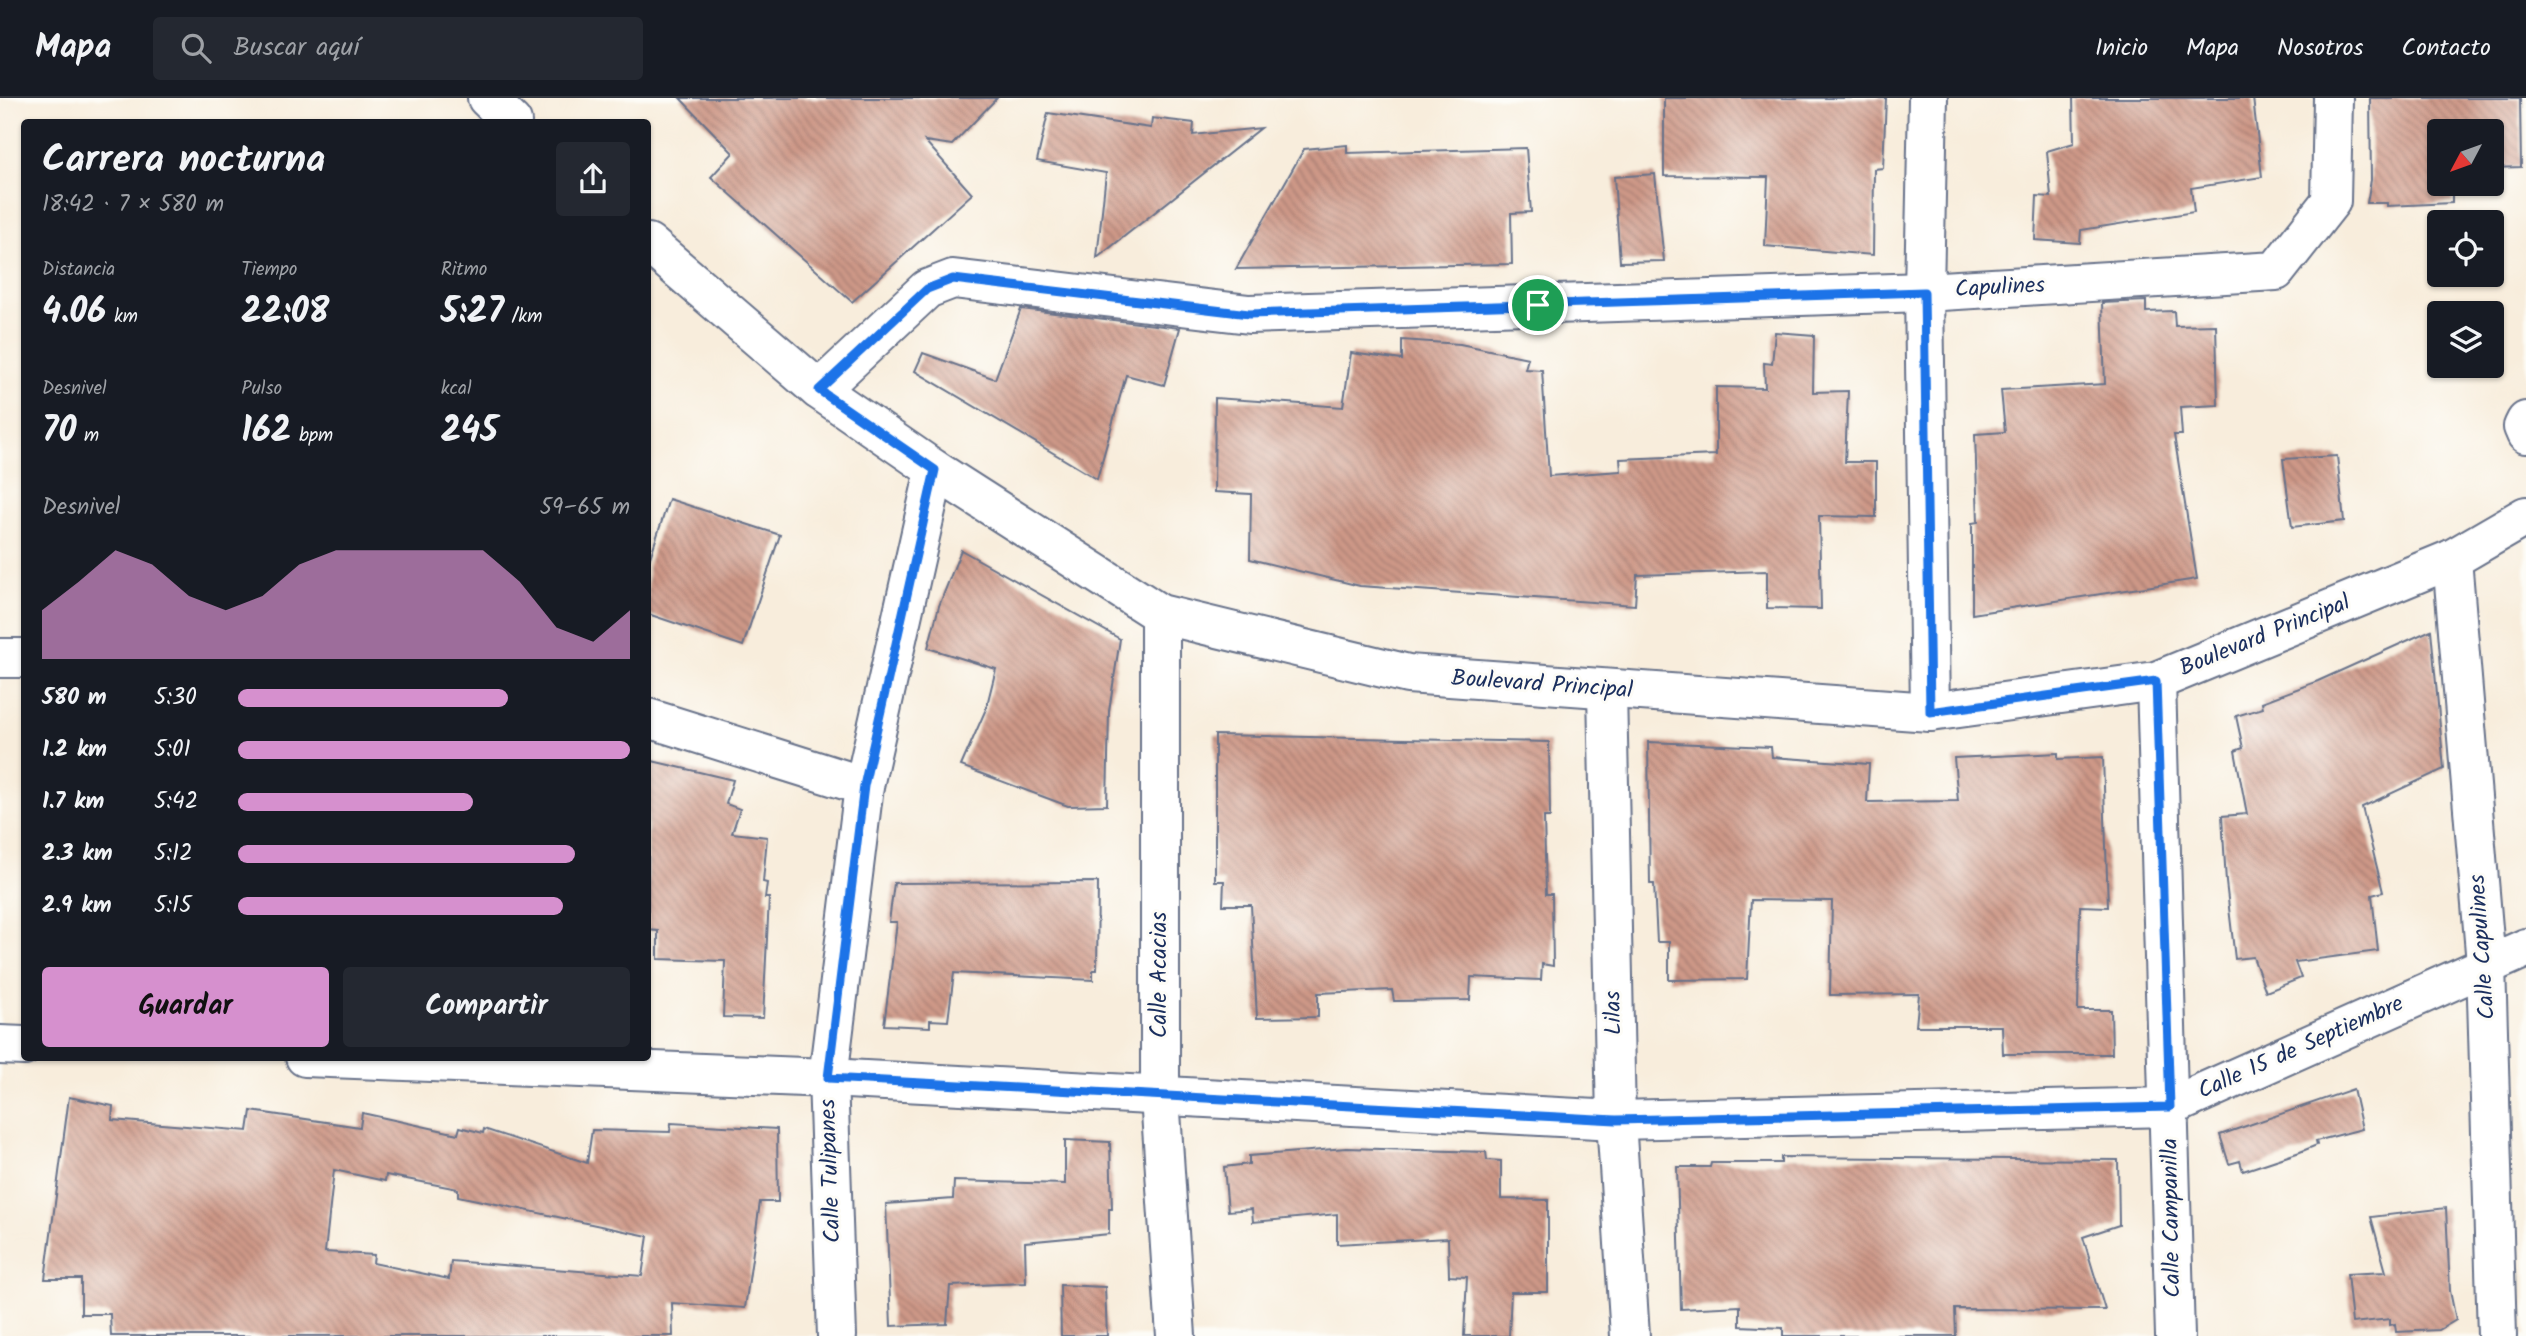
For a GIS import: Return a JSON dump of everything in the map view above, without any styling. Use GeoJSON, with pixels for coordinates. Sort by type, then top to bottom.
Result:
{"type":"FeatureCollection","features":[{"type":"Feature","properties":{"kind":"street"},"geometry":{"type":"LineString","coordinates":[[487,98],[509,119]]}},
{"type":"Feature","properties":{"kind":"street"},"geometry":{"type":"LineString","coordinates":[[1928,98],[1924,292],[1930,712]]}},
{"type":"Feature","properties":{"kind":"street","name":"Capulines"},"geometry":{"type":"LineString","coordinates":[[819,390],[927,289],[953,279],[1249,314],[1924,292],[2276,271],[2331,201],[2333,98]]}},
{"type":"Feature","properties":{"kind":"street","name":"Boulevard Principal"},"geometry":{"type":"LineString","coordinates":[[651,246],[819,390],[935,470],[1160,614],[1408,674],[1930,712],[2156,681],[2452,559],[2526,516]]}},
{"type":"Feature","properties":{"kind":"street"},"geometry":{"type":"LineString","coordinates":[[2526,421],[2523,427],[2526,434]]}},
{"type":"Feature","properties":{"kind":"street","name":"Calle Tulipanes"},"geometry":{"type":"LineString","coordinates":[[837,1336],[828,1078],[864,786],[935,470]]}},
{"type":"Feature","properties":{"kind":"street","name":"Calle Capulines"},"geometry":{"type":"LineString","coordinates":[[2452,559],[2486,964],[2497,1336]]}},
{"type":"Feature","properties":{"kind":"street","name":"Calle Acacias"},"geometry":{"type":"LineString","coordinates":[[1160,614],[1160,1097],[1176,1336]]}},
{"type":"Feature","properties":{"kind":"street"},"geometry":{"type":"LineString","coordinates":[[0,658],[21,658]]}},
{"type":"Feature","properties":{"kind":"street","name":"Calle Campanilla"},"geometry":{"type":"LineString","coordinates":[[2156,681],[2175,1336]]}},
{"type":"Feature","properties":{"kind":"street","name":"Lilas"},"geometry":{"type":"LineString","coordinates":[[1607,690],[1616,1120],[1630,1336]]}},
{"type":"Feature","properties":{"kind":"street"},"geometry":{"type":"LineString","coordinates":[[651,719],[864,786]]}},
{"type":"Feature","properties":{"kind":"street","name":"Calle 15 de Septiembre"},"geometry":{"type":"LineString","coordinates":[[404,1061],[828,1078],[1616,1120],[2170,1107],[2526,948]]}},
{"type":"Feature","properties":{"kind":"street"},"geometry":{"type":"LineString","coordinates":[[0,1045],[21,1046]]}},
{"type":"Feature","properties":{"kind":"building"},"geometry":{"type":"Polygon","coordinates":[[[680,98],[997,98],[952,145],[925,141],[972,194],[852,302],[711,177],[733,153],[680,98]]]}},
{"type":"Feature","properties":{"kind":"building"},"geometry":{"type":"Polygon","coordinates":[[[1664,98],[1886,98],[1883,168],[1874,169],[1873,255],[1765,246],[1768,177],[1664,176],[1664,98]]]}},
{"type":"Feature","properties":{"kind":"building"},"geometry":{"type":"Polygon","coordinates":[[[2073,98],[2253,98],[2262,177],[2191,188],[2194,212],[2081,230],[2080,243],[2035,240],[2037,196],[2051,197],[2047,151],[2074,143],[2073,98]]]}},
{"type":"Feature","properties":{"kind":"building"},"geometry":{"type":"Polygon","coordinates":[[[2370,98],[2520,98],[2521,167],[2504,168],[2504,119],[2427,119],[2427,196],[2452,196],[2452,203],[2387,206],[2387,203],[2367,203],[2371,180],[2370,98]]]}},
{"type":"Feature","properties":{"kind":"building"},"geometry":{"type":"Polygon","coordinates":[[[1048,113],[1151,128],[1152,118],[1194,123],[1193,135],[1261,128],[1097,258],[1106,173],[1037,161],[1048,113]]]}},
{"type":"Feature","properties":{"kind":"building"},"geometry":{"type":"Polygon","coordinates":[[[1347,145],[1347,153],[1526,148],[1531,212],[1511,213],[1512,264],[1236,269],[1304,149],[1347,145]]]}},
{"type":"Feature","properties":{"kind":"building"},"geometry":{"type":"Polygon","coordinates":[[[1655,174],[1664,261],[1620,262],[1614,177],[1655,174]]]}},
{"type":"Feature","properties":{"kind":"building"},"geometry":{"type":"Polygon","coordinates":[[[2146,301],[2146,312],[2174,311],[2175,326],[2216,325],[2218,405],[2180,407],[2182,435],[2174,435],[2197,579],[1972,614],[1972,523],[1978,522],[1975,434],[2005,432],[2001,390],[2105,384],[2102,303],[2146,301]]]}},
{"type":"Feature","properties":{"kind":"building"},"geometry":{"type":"Polygon","coordinates":[[[1021,309],[1180,328],[1164,385],[1126,375],[1097,479],[915,371],[923,353],[995,379],[1021,309]]]}},
{"type":"Feature","properties":{"kind":"building"},"geometry":{"type":"Polygon","coordinates":[[[1775,332],[1814,335],[1813,392],[1848,391],[1845,462],[1876,462],[1876,517],[1819,516],[1821,609],[1767,608],[1767,571],[1637,575],[1635,605],[1360,586],[1250,559],[1251,494],[1214,492],[1215,398],[1343,407],[1351,353],[1402,360],[1402,340],[1460,344],[1528,358],[1525,369],[1542,370],[1549,476],[1621,471],[1620,459],[1716,455],[1716,387],[1765,388],[1764,363],[1772,364],[1775,332]]]}},
{"type":"Feature","properties":{"kind":"building"},"geometry":{"type":"Polygon","coordinates":[[[2337,456],[2344,521],[2292,527],[2283,459],[2337,456]]]}},
{"type":"Feature","properties":{"kind":"building"},"geometry":{"type":"Polygon","coordinates":[[[669,499],[780,535],[743,646],[651,615],[651,555],[669,499]]]}},
{"type":"Feature","properties":{"kind":"building"},"geometry":{"type":"Polygon","coordinates":[[[961,550],[1120,639],[1109,711],[1107,805],[1068,806],[961,766],[986,709],[996,669],[928,648],[939,606],[961,550]]]}},
{"type":"Feature","properties":{"kind":"building"},"geometry":{"type":"Polygon","coordinates":[[[2431,630],[2444,769],[2362,807],[2383,892],[2372,895],[2378,951],[2295,962],[2301,978],[2266,992],[2253,957],[2235,959],[2226,882],[2222,816],[2247,814],[2235,751],[2243,748],[2236,716],[2263,708],[2262,702],[2318,681],[2431,630]]]}},
{"type":"Feature","properties":{"kind":"building"},"geometry":{"type":"Polygon","coordinates":[[[1215,735],[1549,742],[1550,817],[1544,817],[1546,894],[1552,894],[1553,966],[1542,964],[1541,980],[1471,977],[1470,1000],[1394,1001],[1392,990],[1318,993],[1318,1017],[1257,1018],[1251,905],[1223,905],[1224,881],[1215,881],[1215,735]]]}},
{"type":"Feature","properties":{"kind":"building"},"geometry":{"type":"Polygon","coordinates":[[[1648,742],[1771,747],[1772,757],[1869,764],[1867,802],[1958,801],[1954,758],[2058,753],[2058,759],[2103,757],[2108,907],[2080,906],[2078,1010],[2111,1010],[2112,1054],[2003,1054],[2002,1026],[1916,1026],[1919,994],[1830,995],[1832,901],[1751,900],[1747,979],[1669,980],[1669,942],[1657,942],[1654,884],[1650,884],[1648,742]]]}},
{"type":"Feature","properties":{"kind":"building"},"geometry":{"type":"Polygon","coordinates":[[[651,761],[733,780],[726,804],[740,809],[732,833],[767,837],[763,882],[767,883],[765,898],[769,898],[763,1018],[723,1017],[725,961],[658,959],[658,931],[651,930],[651,761]]]}},
{"type":"Feature","properties":{"kind":"building"},"geometry":{"type":"Polygon","coordinates":[[[1098,882],[1097,970],[1093,970],[1093,980],[954,973],[948,1021],[930,1020],[930,1027],[884,1025],[897,922],[889,922],[894,883],[1098,882]]]}},
{"type":"Feature","properties":{"kind":"building"},"geometry":{"type":"Polygon","coordinates":[[[2353,1089],[2362,1129],[2316,1141],[2317,1145],[2300,1152],[2243,1171],[2240,1161],[2229,1164],[2220,1135],[2353,1089]]]}},
{"type":"Feature","properties":{"kind":"building"},"geometry":{"type":"Polygon","coordinates":[[[69,1097],[113,1106],[112,1120],[248,1131],[251,1111],[360,1127],[362,1113],[458,1134],[460,1127],[483,1133],[484,1129],[587,1163],[592,1130],[670,1132],[671,1123],[777,1129],[778,1202],[760,1202],[745,1308],[672,1303],[673,1336],[111,1336],[110,1314],[81,1314],[81,1279],[45,1279],[69,1097]],[[334,1170],[325,1252],[374,1255],[373,1263],[449,1279],[451,1261],[642,1276],[648,1236],[458,1196],[458,1189],[386,1175],[385,1181],[334,1170]]]}},
{"type":"Feature","properties":{"kind":"building"},"geometry":{"type":"Polygon","coordinates":[[[1065,1140],[1110,1142],[1112,1209],[1109,1209],[1109,1234],[1025,1242],[1026,1283],[950,1286],[947,1324],[891,1326],[886,1204],[953,1199],[954,1181],[1065,1184],[1065,1140]]]}},
{"type":"Feature","properties":{"kind":"building"},"geometry":{"type":"Polygon","coordinates":[[[1346,1148],[1486,1152],[1487,1160],[1501,1161],[1501,1199],[1548,1200],[1548,1292],[1511,1292],[1509,1336],[1464,1336],[1467,1277],[1449,1276],[1448,1238],[1337,1244],[1337,1214],[1253,1222],[1252,1209],[1228,1211],[1224,1167],[1249,1164],[1249,1156],[1346,1148]]]}},
{"type":"Feature","properties":{"kind":"building"},"geometry":{"type":"Polygon","coordinates":[[[1781,1157],[2118,1160],[2119,1225],[2083,1237],[2105,1310],[1955,1309],[1956,1336],[1783,1336],[1783,1328],[1740,1326],[1740,1306],[1681,1309],[1677,1167],[1710,1167],[1711,1163],[1781,1163],[1781,1157]]]}},
{"type":"Feature","properties":{"kind":"building"},"geometry":{"type":"Polygon","coordinates":[[[2446,1208],[2450,1291],[2456,1320],[2439,1330],[2396,1332],[2395,1324],[2390,1325],[2390,1319],[2352,1323],[2347,1274],[2386,1272],[2371,1217],[2446,1208]]]}},
{"type":"Feature","properties":{"kind":"building"},"geometry":{"type":"Polygon","coordinates":[[[1060,1285],[1105,1287],[1107,1336],[1061,1336],[1060,1285]]]}},
{"type":"Feature","properties":{"kind":"route"},"geometry":{"type":"LineString","coordinates":[[953,279],[1249,314],[1538,305],[1924,292],[1930,712],[2156,681],[2170,1107],[1616,1120],[828,1078],[864,786],[935,470],[819,390],[927,289],[953,279]]}}]}
